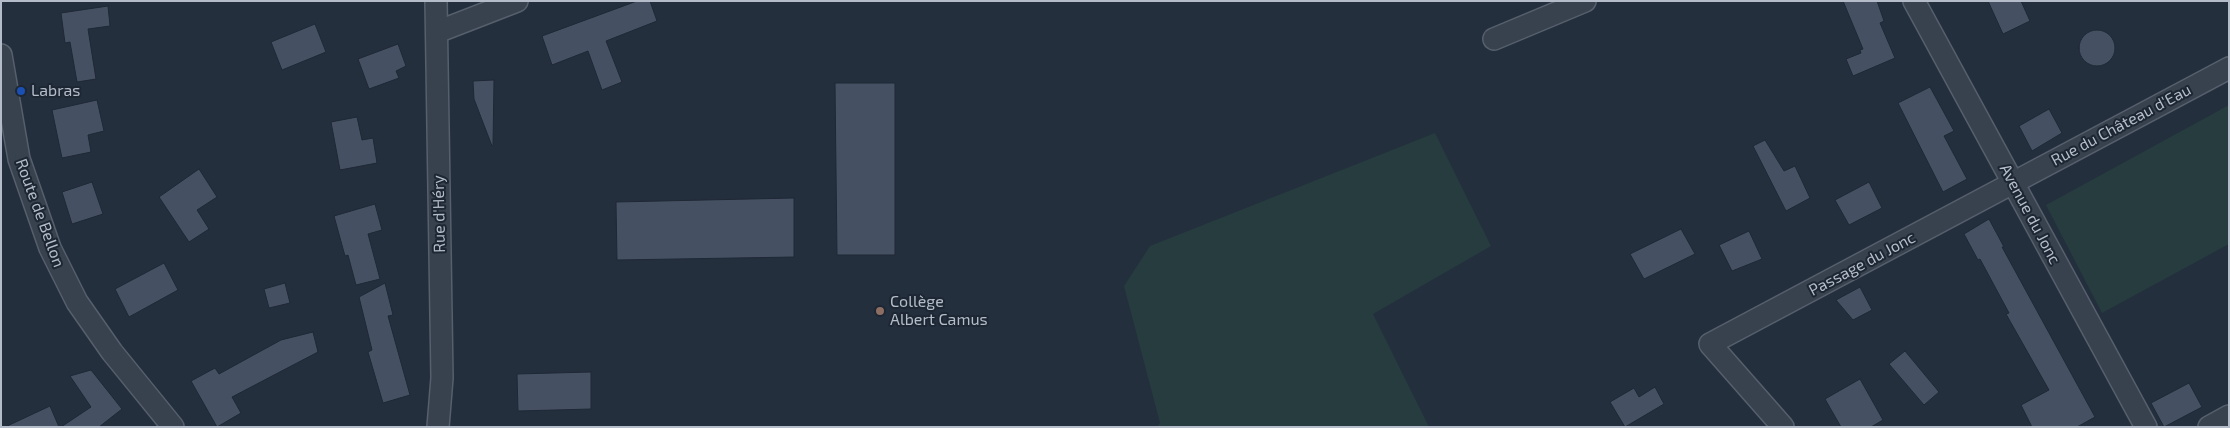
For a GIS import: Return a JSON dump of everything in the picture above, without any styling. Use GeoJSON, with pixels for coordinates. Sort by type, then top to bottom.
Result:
{"type":"FeatureCollection","features":[{"type":"Feature","properties":{"kind":"street","name":"Rue d'Héry"},"geometry":{"type":"LineString","coordinates":[[436,1],[442,378],[438,427]]}},
{"type":"Feature","properties":{"kind":"street"},"geometry":{"type":"LineString","coordinates":[[437,32],[517,1]]}},
{"type":"Feature","properties":{"kind":"street"},"geometry":{"type":"LineString","coordinates":[[1494,39],[1585,1]]}},
{"type":"Feature","properties":{"kind":"street","name":"Avenue du Jonc"},"geometry":{"type":"LineString","coordinates":[[1914,1],[2146,427]]}},
{"type":"Feature","properties":{"kind":"street","name":"Route de Bellon"},"geometry":{"type":"LineString","coordinates":[[1,55],[19,158],[50,248],[77,302],[112,352],[173,427]]}},
{"type":"Feature","properties":{"kind":"street","name":"Rue du Château d'Eau"},"geometry":{"type":"LineString","coordinates":[[2013,183],[2229,68]]}},
{"type":"Feature","properties":{"kind":"street","name":"Passage du Jonc"},"geometry":{"type":"LineString","coordinates":[[1783,427],[1710,344],[2013,183]]}},
{"type":"Feature","properties":{"kind":"street"},"geometry":{"type":"LineString","coordinates":[[2209,427],[2229,416]]}},
{"type":"Feature","properties":{"kind":"green space"},"geometry":{"type":"Polygon","coordinates":[[[2229,105],[2229,244],[2102,313],[2046,205],[2229,105]]]}},
{"type":"Feature","properties":{"kind":"green space"},"geometry":{"type":"Polygon","coordinates":[[[1435,133],[1491,246],[1373,314],[1429,427],[1157,427],[1160,423],[1124,286],[1150,246],[1435,133]]]}},
{"type":"Feature","properties":{"kind":"building"},"geometry":{"type":"Polygon","coordinates":[[[637,1],[650,1],[657,21],[606,41],[622,82],[602,90],[588,51],[552,65],[542,36],[637,1]]]}},
{"type":"Feature","properties":{"kind":"building"},"geometry":{"type":"Polygon","coordinates":[[[1843,1],[1877,1],[1884,21],[1880,23],[1895,58],[1853,76],[1846,59],[1861,53],[1860,50],[1863,49],[1843,1]]]}},
{"type":"Feature","properties":{"kind":"building"},"geometry":{"type":"Polygon","coordinates":[[[1988,1],[2021,1],[2030,21],[2003,34],[1988,1]]]}},
{"type":"Feature","properties":{"kind":"building"},"geometry":{"type":"Polygon","coordinates":[[[108,6],[110,26],[88,29],[96,79],[77,82],[70,42],[65,43],[61,13],[108,6]]]}},
{"type":"Feature","properties":{"kind":"building"},"geometry":{"type":"Polygon","coordinates":[[[315,24],[326,52],[282,70],[271,42],[315,24]]]}},
{"type":"Feature","properties":{"kind":"building"},"geometry":{"type":"Polygon","coordinates":[[[2097,30],[2104,31],[2110,35],[2114,41],[2114,55],[2110,61],[2104,65],[2097,66],[2090,65],[2084,61],[2080,55],[2079,48],[2080,41],[2084,35],[2090,31],[2097,30]]]}},
{"type":"Feature","properties":{"kind":"building"},"geometry":{"type":"Polygon","coordinates":[[[398,44],[406,66],[396,71],[399,78],[369,89],[358,59],[398,44]]]}},
{"type":"Feature","properties":{"kind":"building"},"geometry":{"type":"Polygon","coordinates":[[[494,80],[492,146],[474,99],[473,81],[494,80]]]}},
{"type":"Feature","properties":{"kind":"building"},"geometry":{"type":"Polygon","coordinates":[[[835,83],[895,83],[895,255],[837,255],[835,83]]]}},
{"type":"Feature","properties":{"kind":"building"},"geometry":{"type":"Polygon","coordinates":[[[1930,87],[1954,131],[1944,136],[1967,179],[1943,192],[1898,103],[1930,87]]]}},
{"type":"Feature","properties":{"kind":"building"},"geometry":{"type":"Polygon","coordinates":[[[97,100],[104,131],[88,135],[91,152],[62,158],[52,110],[97,100]]]}},
{"type":"Feature","properties":{"kind":"building"},"geometry":{"type":"Polygon","coordinates":[[[2049,109],[2062,133],[2032,151],[2019,126],[2049,109]]]}},
{"type":"Feature","properties":{"kind":"building"},"geometry":{"type":"Polygon","coordinates":[[[357,117],[362,140],[373,138],[377,163],[340,170],[331,122],[357,117]]]}},
{"type":"Feature","properties":{"kind":"building"},"geometry":{"type":"Polygon","coordinates":[[[1765,140],[1784,171],[1795,166],[1810,198],[1786,211],[1753,146],[1765,140]]]}},
{"type":"Feature","properties":{"kind":"building"},"geometry":{"type":"Polygon","coordinates":[[[199,169],[217,197],[197,210],[209,229],[189,242],[159,197],[199,169]]]}},
{"type":"Feature","properties":{"kind":"building"},"geometry":{"type":"Polygon","coordinates":[[[92,182],[103,214],[72,224],[62,192],[92,182]]]}},
{"type":"Feature","properties":{"kind":"building"},"geometry":{"type":"Polygon","coordinates":[[[1869,182],[1882,208],[1849,225],[1835,200],[1869,182]]]}},
{"type":"Feature","properties":{"kind":"building"},"geometry":{"type":"Polygon","coordinates":[[[794,198],[794,257],[617,260],[616,202],[794,198]]]}},
{"type":"Feature","properties":{"kind":"building"},"geometry":{"type":"Polygon","coordinates":[[[375,204],[382,230],[368,234],[380,279],[356,285],[348,255],[345,256],[334,216],[375,204]]]}},
{"type":"Feature","properties":{"kind":"building"},"geometry":{"type":"Polygon","coordinates":[[[1989,219],[2004,247],[2002,247],[2095,417],[2077,427],[2032,427],[2021,405],[2049,390],[2006,314],[2009,313],[1980,259],[1978,260],[1964,234],[1989,219]]]}},
{"type":"Feature","properties":{"kind":"building"},"geometry":{"type":"Polygon","coordinates":[[[1681,229],[1695,254],[1644,279],[1630,254],[1681,229]]]}},
{"type":"Feature","properties":{"kind":"building"},"geometry":{"type":"Polygon","coordinates":[[[1749,231],[1762,259],[1732,271],[1719,245],[1749,231]]]}},
{"type":"Feature","properties":{"kind":"building"},"geometry":{"type":"Polygon","coordinates":[[[164,263],[178,290],[129,317],[115,289],[164,263]]]}},
{"type":"Feature","properties":{"kind":"building"},"geometry":{"type":"Polygon","coordinates":[[[285,283],[290,303],[269,308],[264,289],[285,283]]]}},
{"type":"Feature","properties":{"kind":"building"},"geometry":{"type":"Polygon","coordinates":[[[385,283],[393,315],[388,316],[410,395],[383,403],[368,352],[372,350],[359,297],[385,283]]]}},
{"type":"Feature","properties":{"kind":"building"},"geometry":{"type":"Polygon","coordinates":[[[1860,287],[1872,310],[1853,320],[1836,300],[1860,287]]]}},
{"type":"Feature","properties":{"kind":"building"},"geometry":{"type":"Polygon","coordinates":[[[313,332],[318,352],[232,397],[241,413],[217,427],[191,381],[215,368],[219,374],[281,340],[313,332]]]}},
{"type":"Feature","properties":{"kind":"building"},"geometry":{"type":"Polygon","coordinates":[[[1905,351],[1939,392],[1924,405],[1889,364],[1905,351]]]}},
{"type":"Feature","properties":{"kind":"building"},"geometry":{"type":"Polygon","coordinates":[[[91,370],[122,409],[99,427],[61,427],[91,407],[70,376],[91,370]]]}},
{"type":"Feature","properties":{"kind":"building"},"geometry":{"type":"Polygon","coordinates":[[[591,372],[591,409],[518,411],[517,374],[591,372]]]}},
{"type":"Feature","properties":{"kind":"building"},"geometry":{"type":"Polygon","coordinates":[[[1860,379],[1883,420],[1871,427],[1841,427],[1825,399],[1860,379]]]}},
{"type":"Feature","properties":{"kind":"building"},"geometry":{"type":"Polygon","coordinates":[[[2189,383],[2202,407],[2164,427],[2151,403],[2189,383]]]}},
{"type":"Feature","properties":{"kind":"building"},"geometry":{"type":"Polygon","coordinates":[[[1655,387],[1664,404],[1625,427],[1610,402],[1634,388],[1639,397],[1655,387]]]}},
{"type":"Feature","properties":{"kind":"building"},"geometry":{"type":"Polygon","coordinates":[[[50,406],[59,427],[5,427],[50,406]]]}},
{"type":"Feature","properties":{"kind":"place","name":"Labras"},"geometry":{"type":"Point","coordinates":[21,91]}},
{"type":"Feature","properties":{"kind":"place","name":"Collège Albert Camus"},"geometry":{"type":"Point","coordinates":[880,311]}}]}
